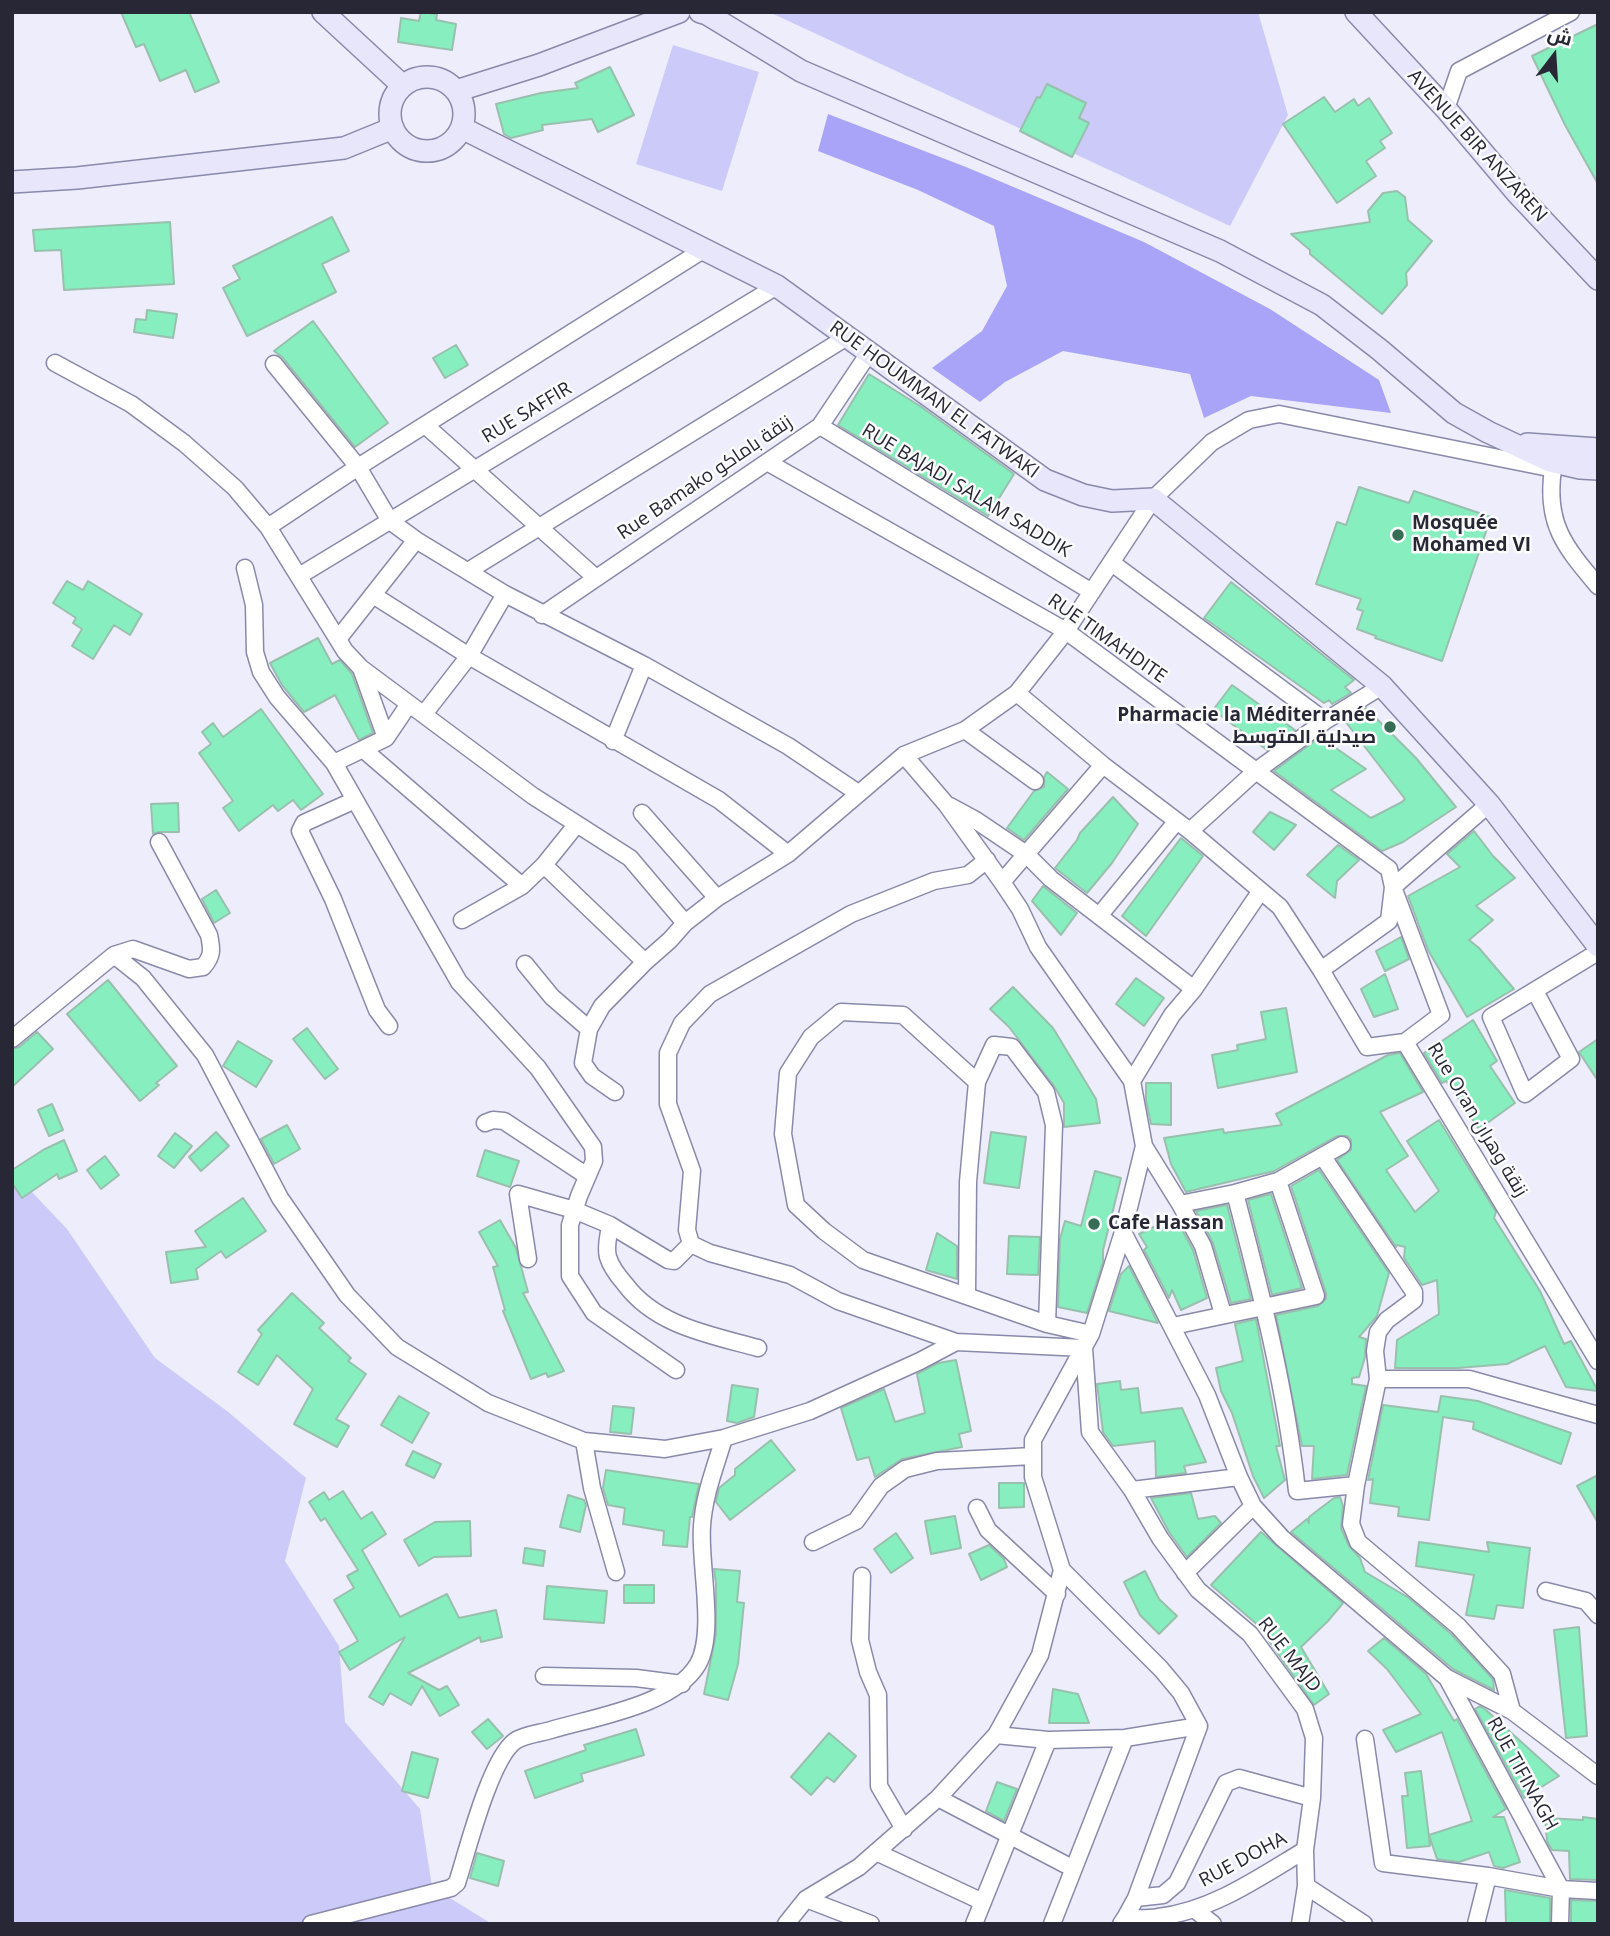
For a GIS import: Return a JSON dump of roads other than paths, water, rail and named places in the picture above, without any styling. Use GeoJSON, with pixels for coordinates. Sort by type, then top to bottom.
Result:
{"type":"FeatureCollection","features":[{"type":"Feature","properties":{"kind":"street"},"geometry":{"type":"LineString","coordinates":[[323,12],[403,86]]}},
{"type":"Feature","properties":{"kind":"street"},"geometry":{"type":"LineString","coordinates":[[456,91],[539,65],[679,12]]}},
{"type":"Feature","properties":{"kind":"street"},"geometry":{"type":"LineString","coordinates":[[700,12],[801,71],[1220,250],[1322,305],[1454,413],[1510,449],[1553,469],[1576,473],[1597,463]]}},
{"type":"Feature","properties":{"kind":"street","name":"AVENUE BIR ANZAREN"},"geometry":{"type":"LineString","coordinates":[[1356,12],[1446,109],[1517,194],[1590,263],[1598,279]]}},
{"type":"Feature","properties":{"kind":"street"},"geometry":{"type":"LineString","coordinates":[[1446,109],[1459,71],[1570,12]]}},
{"type":"Feature","properties":{"kind":"street"},"geometry":{"type":"LineString","coordinates":[[420,77],[435,77],[447,82],[456,91],[463,102],[465,115],[462,128],[455,139],[441,148],[429,151],[418,150],[406,144],[397,135],[391,124],[391,103],[403,86],[420,77]]}},
{"type":"Feature","properties":{"kind":"street"},"geometry":{"type":"LineString","coordinates":[[12,182],[77,178],[344,148],[393,128]]}},
{"type":"Feature","properties":{"kind":"street","name":"RUE HOUMMAN EL FATWAKI"},"geometry":{"type":"LineString","coordinates":[[462,128],[777,286],[1045,480],[1083,495],[1112,501],[1153,499]]}},
{"type":"Feature","properties":{"kind":"street"},"geometry":{"type":"LineString","coordinates":[[268,527],[358,467],[703,250]]}},
{"type":"Feature","properties":{"kind":"street","name":"RUE SAFFIR"},"geometry":{"type":"LineString","coordinates":[[299,576],[777,286]]}},
{"type":"Feature","properties":{"kind":"street"},"geometry":{"type":"LineString","coordinates":[[468,571],[847,337]]}},
{"type":"Feature","properties":{"kind":"street","name":"Rue Bamako زنقة باماكو"},"geometry":{"type":"LineString","coordinates":[[542,615],[820,426],[869,353]]}},
{"type":"Feature","properties":{"kind":"street"},"geometry":{"type":"LineString","coordinates":[[55,363],[131,404],[184,443],[235,488],[268,527],[345,651],[361,668],[533,796],[630,858],[685,923]]}},
{"type":"Feature","properties":{"kind":"street"},"geometry":{"type":"LineString","coordinates":[[274,364],[358,467],[390,521],[416,540],[542,615],[644,665],[788,746],[858,793]]}},
{"type":"Feature","properties":{"kind":"street"},"geometry":{"type":"LineString","coordinates":[[615,1092],[592,1076],[583,1063],[589,1030],[602,1006],[685,923],[717,898],[788,854],[904,755],[965,730],[1017,693],[1066,631],[1153,499],[1212,442],[1249,421],[1279,414],[1510,449],[1538,444],[1563,448],[1597,463]]}},
{"type":"Feature","properties":{"kind":"street"},"geometry":{"type":"LineString","coordinates":[[425,425],[596,579]]}},
{"type":"Feature","properties":{"kind":"street","name":"RUE BAJADI SALAM SADDIK"},"geometry":{"type":"LineString","coordinates":[[820,426],[1092,592]]}},
{"type":"Feature","properties":{"kind":"street","name":"RUE TIMAHDITE"},"geometry":{"type":"LineString","coordinates":[[767,463],[1066,631],[1389,869],[1393,887],[1441,1015],[1405,1042]]}},
{"type":"Feature","properties":{"kind":"street"},"geometry":{"type":"LineString","coordinates":[[1553,469],[1551,509],[1556,527],[1564,545],[1598,586]]}},
{"type":"Feature","properties":{"kind":"street"},"geometry":{"type":"LineString","coordinates":[[1153,499],[1382,686],[1489,804],[1598,946]]}},
{"type":"Feature","properties":{"kind":"street"},"geometry":{"type":"LineString","coordinates":[[338,639],[416,540]]}},
{"type":"Feature","properties":{"kind":"street"},"geometry":{"type":"LineString","coordinates":[[1112,563],[1325,721]]}},
{"type":"Feature","properties":{"kind":"street"},"geometry":{"type":"LineString","coordinates":[[245,568],[254,604],[255,652],[261,672],[277,697],[334,763],[459,982],[538,1068],[593,1147],[594,1161],[570,1225],[570,1276],[594,1313],[676,1370]]}},
{"type":"Feature","properties":{"kind":"street"},"geometry":{"type":"LineString","coordinates":[[424,714],[469,656],[505,594]]}},
{"type":"Feature","properties":{"kind":"street"},"geometry":{"type":"LineString","coordinates":[[373,595],[469,656],[719,800],[788,854]]}},
{"type":"Feature","properties":{"kind":"street"},"geometry":{"type":"LineString","coordinates":[[613,741],[644,665]]}},
{"type":"Feature","properties":{"kind":"street"},"geometry":{"type":"LineString","coordinates":[[361,668],[386,738]]}},
{"type":"Feature","properties":{"kind":"street"},"geometry":{"type":"LineString","coordinates":[[1190,831],[1255,771],[1325,721],[1382,686]]}},
{"type":"Feature","properties":{"kind":"street","name":"Rue Oran زنقة وهران"},"geometry":{"type":"LineString","coordinates":[[1017,693],[1103,765],[1190,831],[1280,907],[1367,1047],[1405,1042],[1598,1361]]}},
{"type":"Feature","properties":{"kind":"street"},"geometry":{"type":"LineString","coordinates":[[334,763],[386,738],[409,704]]}},
{"type":"Feature","properties":{"kind":"street"},"geometry":{"type":"LineString","coordinates":[[965,730],[1035,781]]}},
{"type":"Feature","properties":{"kind":"street"},"geometry":{"type":"LineString","coordinates":[[364,750],[522,886]]}},
{"type":"Feature","properties":{"kind":"street"},"geometry":{"type":"LineString","coordinates":[[904,755],[946,804],[987,860],[1020,909],[1038,947],[1132,1081],[1144,1146],[1203,1246],[1223,1314]]}},
{"type":"Feature","properties":{"kind":"street"},"geometry":{"type":"LineString","coordinates":[[1002,882],[1103,765]]}},
{"type":"Feature","properties":{"kind":"street"},"geometry":{"type":"LineString","coordinates":[[355,800],[304,823],[300,831],[333,899],[377,1010],[390,1026]]}},
{"type":"Feature","properties":{"kind":"street"},"geometry":{"type":"LineString","coordinates":[[946,804],[974,819],[1026,854],[1051,879],[1194,989]]}},
{"type":"Feature","properties":{"kind":"street"},"geometry":{"type":"LineString","coordinates":[[1321,970],[1389,921],[1393,887],[1489,804]]}},
{"type":"Feature","properties":{"kind":"street"},"geometry":{"type":"LineString","coordinates":[[642,813],[717,898]]}},
{"type":"Feature","properties":{"kind":"street"},"geometry":{"type":"LineString","coordinates":[[1099,916],[1175,822]]}},
{"type":"Feature","properties":{"kind":"street"},"geometry":{"type":"LineString","coordinates":[[463,920],[522,886],[544,865],[577,824]]}},
{"type":"Feature","properties":{"kind":"street"},"geometry":{"type":"LineString","coordinates":[[12,1039],[114,955],[133,949],[189,969],[203,967],[211,958],[213,951],[209,935],[159,842]]}},
{"type":"Feature","properties":{"kind":"street"},"geometry":{"type":"LineString","coordinates":[[987,860],[968,875],[934,881],[851,914],[710,994],[682,1023],[668,1053],[668,1104],[692,1171],[687,1230],[691,1244],[710,1253],[790,1275],[838,1301],[956,1342],[1087,1341]]}},
{"type":"Feature","properties":{"kind":"street"},"geometry":{"type":"LineString","coordinates":[[544,865],[645,962]]}},
{"type":"Feature","properties":{"kind":"street"},"geometry":{"type":"LineString","coordinates":[[1132,1081],[1172,1015],[1194,989],[1260,892]]}},
{"type":"Feature","properties":{"kind":"street"},"geometry":{"type":"LineString","coordinates":[[1535,991],[1571,1059],[1525,1094],[1491,1017],[1598,952]]}},
{"type":"Feature","properties":{"kind":"street"},"geometry":{"type":"LineString","coordinates":[[114,955],[143,978],[205,1055],[280,1198],[347,1295],[397,1347],[488,1403],[584,1441],[665,1449],[724,1438],[810,1411],[956,1342]]}},
{"type":"Feature","properties":{"kind":"street"},"geometry":{"type":"LineString","coordinates":[[525,964],[552,997],[589,1030]]}},
{"type":"Feature","properties":{"kind":"street"},"geometry":{"type":"LineString","coordinates":[[977,1082],[903,1015],[841,1013],[810,1037],[789,1073],[783,1134],[796,1205],[824,1231],[863,1260],[1048,1324],[1087,1341]]}},
{"type":"Feature","properties":{"kind":"street"},"geometry":{"type":"LineString","coordinates":[[967,1295],[968,1182],[977,1082],[993,1045],[1012,1047],[1046,1092],[1054,1125],[1048,1324]]}},
{"type":"Feature","properties":{"kind":"street"},"geometry":{"type":"LineString","coordinates":[[485,1123],[493,1120],[504,1121],[587,1177]]}},
{"type":"Feature","properties":{"kind":"street"},"geometry":{"type":"LineString","coordinates":[[786,1924],[806,1899],[859,1867],[938,1798],[996,1735],[1040,1655],[1058,1594],[1062,1570],[1033,1477],[1033,1440],[1087,1341],[1123,1232],[1144,1146]]}},
{"type":"Feature","properties":{"kind":"street"},"geometry":{"type":"LineString","coordinates":[[1180,1204],[1279,1181],[1342,1146]]}},
{"type":"Feature","properties":{"kind":"street"},"geometry":{"type":"LineString","coordinates":[[1323,1157],[1414,1292],[1413,1300],[1387,1320],[1378,1332],[1375,1351],[1378,1379],[1356,1485],[1351,1524],[1358,1542],[1466,1635],[1502,1674],[1512,1711]]}},
{"type":"Feature","properties":{"kind":"street"},"geometry":{"type":"LineString","coordinates":[[1173,1326],[1316,1296],[1279,1181]]}},
{"type":"Feature","properties":{"kind":"street"},"geometry":{"type":"LineString","coordinates":[[1235,1193],[1265,1308],[1292,1448],[1297,1491],[1356,1485]]}},
{"type":"Feature","properties":{"kind":"street"},"geometry":{"type":"LineString","coordinates":[[528,1259],[518,1194],[575,1210],[610,1225],[668,1260],[674,1261],[691,1244]]}},
{"type":"Feature","properties":{"kind":"street"},"geometry":{"type":"LineString","coordinates":[[610,1225],[608,1259],[635,1298],[660,1316],[695,1331],[758,1348]]}},
{"type":"Feature","properties":{"kind":"street"},"geometry":{"type":"LineString","coordinates":[[1123,1232],[1207,1395],[1253,1506],[1282,1538],[1447,1678],[1512,1711],[1598,1776]]}},
{"type":"Feature","properties":{"kind":"street","name":"RUE MAJD"},"geometry":{"type":"LineString","coordinates":[[1087,1341],[1090,1432],[1198,1590],[1250,1634],[1305,1709],[1314,1738],[1312,1798],[1305,1850],[1306,1886],[1300,1924]]}},
{"type":"Feature","properties":{"kind":"street"},"geometry":{"type":"LineString","coordinates":[[1378,1379],[1469,1379],[1598,1415]]}},
{"type":"Feature","properties":{"kind":"street"},"geometry":{"type":"LineString","coordinates":[[311,1924],[451,1888],[457,1883],[496,1765],[515,1741],[654,1700],[682,1684],[700,1661],[705,1638],[701,1529],[705,1497],[724,1438]]}},
{"type":"Feature","properties":{"kind":"street"},"geometry":{"type":"LineString","coordinates":[[584,1441],[592,1488],[616,1573]]}},
{"type":"Feature","properties":{"kind":"street"},"geometry":{"type":"LineString","coordinates":[[813,1542],[856,1521],[881,1486],[905,1469],[937,1461],[1033,1455]]}},
{"type":"Feature","properties":{"kind":"street"},"geometry":{"type":"LineString","coordinates":[[1132,1490],[1239,1477]]}},
{"type":"Feature","properties":{"kind":"street"},"geometry":{"type":"LineString","coordinates":[[1185,1573],[1253,1506]]}},
{"type":"Feature","properties":{"kind":"street"},"geometry":{"type":"LineString","coordinates":[[976,1508],[988,1530],[1058,1594]]}},
{"type":"Feature","properties":{"kind":"street"},"geometry":{"type":"LineString","coordinates":[[1062,1570],[1161,1669],[1181,1693],[1199,1726],[1136,1898],[1123,1921]]}},
{"type":"Feature","properties":{"kind":"street"},"geometry":{"type":"LineString","coordinates":[[862,1576],[860,1640],[868,1672],[878,1695],[879,1786],[904,1829]]}},
{"type":"Feature","properties":{"kind":"street"},"geometry":{"type":"LineString","coordinates":[[1546,1591],[1586,1601],[1598,1615]]}},
{"type":"Feature","properties":{"kind":"street"},"geometry":{"type":"LineString","coordinates":[[544,1676],[636,1678],[682,1684]]}},
{"type":"Feature","properties":{"kind":"street","name":"RUE TIFINAGH"},"geometry":{"type":"LineString","coordinates":[[1447,1678],[1561,1889]]}},
{"type":"Feature","properties":{"kind":"street"},"geometry":{"type":"LineString","coordinates":[[996,1735],[1048,1740],[1125,1738],[1199,1726]]}},
{"type":"Feature","properties":{"kind":"street"},"geometry":{"type":"LineString","coordinates":[[1052,1924],[1125,1738]]}},
{"type":"Feature","properties":{"kind":"street"},"geometry":{"type":"LineString","coordinates":[[1365,1739],[1383,1863],[1488,1876],[1561,1889],[1598,1891]]}},
{"type":"Feature","properties":{"kind":"street"},"geometry":{"type":"LineString","coordinates":[[974,1924],[1048,1740]]}},
{"type":"Feature","properties":{"kind":"street"},"geometry":{"type":"LineString","coordinates":[[1136,1898],[1163,1895],[1177,1883],[1226,1783],[1239,1778],[1312,1798]]}},
{"type":"Feature","properties":{"kind":"street"},"geometry":{"type":"LineString","coordinates":[[938,1798],[1072,1868]]}},
{"type":"Feature","properties":{"kind":"street","name":"RUE DOHA"},"geometry":{"type":"LineString","coordinates":[[1123,1921],[1194,1909],[1239,1889],[1305,1850]]}},
{"type":"Feature","properties":{"kind":"street"},"geometry":{"type":"LineString","coordinates":[[876,1853],[983,1902]]}},
{"type":"Feature","properties":{"kind":"street"},"geometry":{"type":"LineString","coordinates":[[1476,1924],[1488,1876]]}},
{"type":"Feature","properties":{"kind":"street"},"geometry":{"type":"LineString","coordinates":[[1306,1886],[1364,1924]]}},
{"type":"Feature","properties":{"kind":"street"},"geometry":{"type":"LineString","coordinates":[[1560,1924],[1561,1889]]}},
{"type":"Feature","properties":{"kind":"street"},"geometry":{"type":"LineString","coordinates":[[806,1899],[871,1924]]}},
{"type":"Feature","properties":{"kind":"street"},"geometry":{"type":"LineString","coordinates":[[1194,1909],[1213,1924]]}},
{"type":"Feature","properties":{"kind":"place","name":"Mosquée Mohamed VI"},"geometry":{"type":"Point","coordinates":[1398,535]}},
{"type":"Feature","properties":{"kind":"place","name":"Pharmacie la Méditerranée صيدلية المتوسط"},"geometry":{"type":"Point","coordinates":[1390,727]}},
{"type":"Feature","properties":{"kind":"place","name":"Cafe Hassan"},"geometry":{"type":"Point","coordinates":[1094,1224]}}]}
